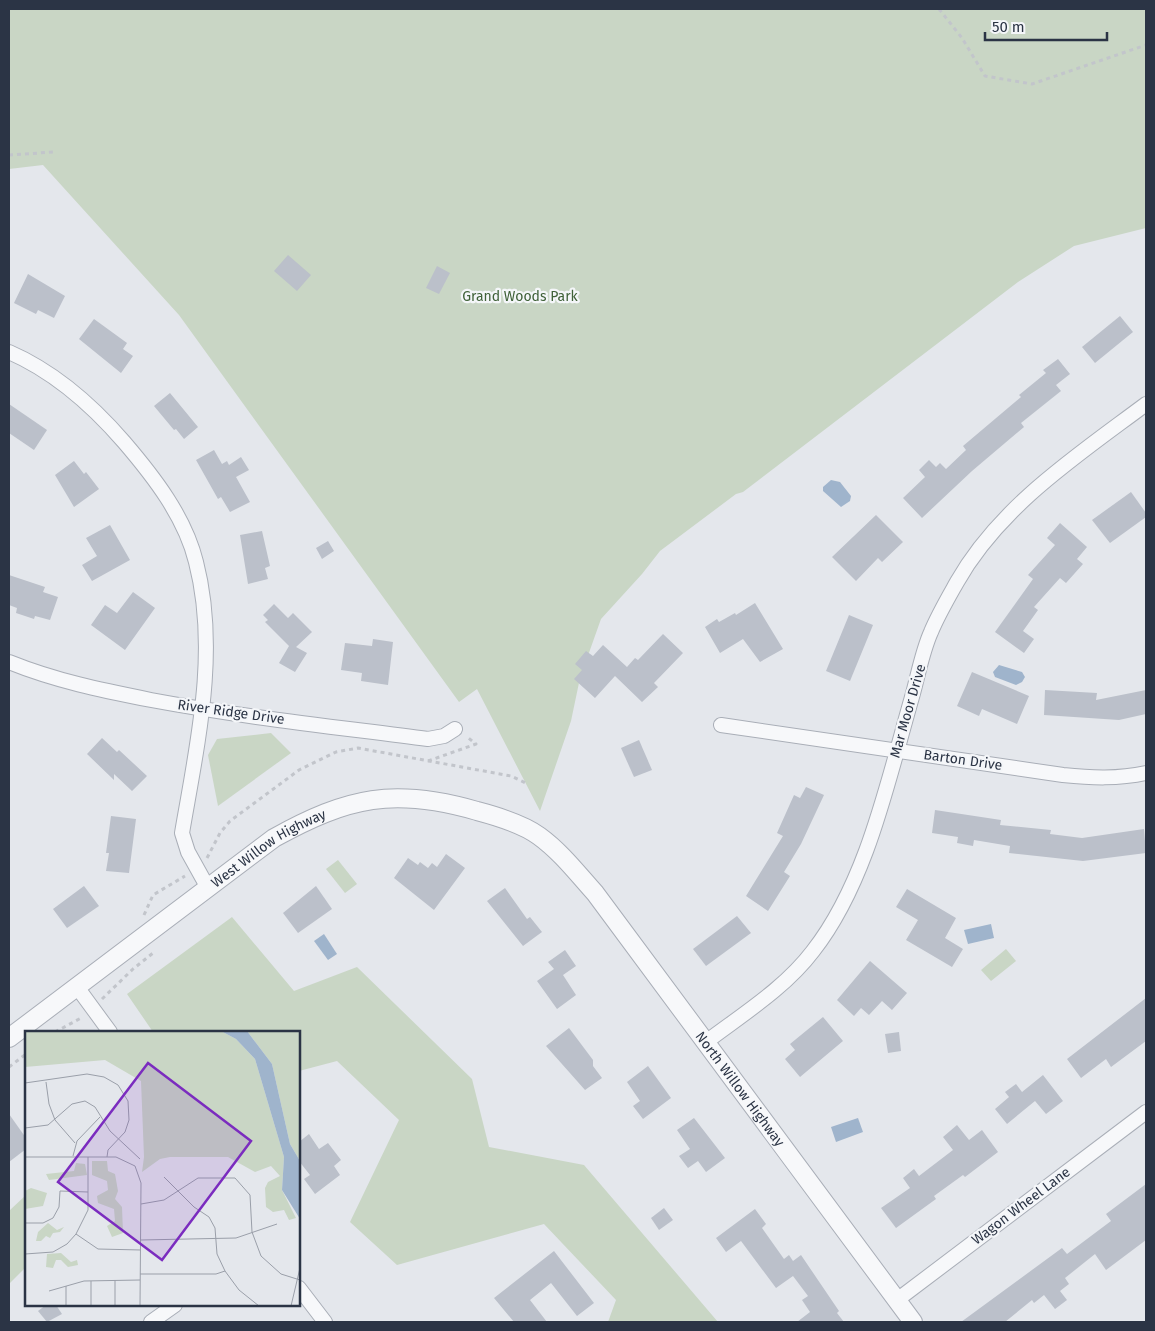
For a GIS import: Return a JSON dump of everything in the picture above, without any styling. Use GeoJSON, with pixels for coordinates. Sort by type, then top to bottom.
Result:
{"type":"FeatureCollection","features":[{"type":"Feature","properties":{"kind":"street"},"geometry":{"type":"LineString","coordinates":[[9,352],[26,359],[57,378],[83,398],[147,468],[172,506],[196,560],[205,617],[203,710],[182,833],[188,852],[208,888]]}},
{"type":"Feature","properties":{"kind":"street","name":"Mar Moor Drive"},"geometry":{"type":"LineString","coordinates":[[706,1042],[796,970],[822,939],[848,894],[870,837],[930,632],[975,552],[993,531],[1032,493],[1146,404]]}},
{"type":"Feature","properties":{"kind":"street","name":"River Ridge Drive"},"geometry":{"type":"LineString","coordinates":[[9,662],[40,674],[89,688],[203,710],[428,739],[444,736],[455,728]]}},
{"type":"Feature","properties":{"kind":"street","name":"Barton Drive"},"geometry":{"type":"LineString","coordinates":[[721,725],[1088,778],[1124,778],[1146,773]]}},
{"type":"Feature","properties":{"kind":"street","name":"West Willow Highway"},"geometry":{"type":"LineString","coordinates":[[9,1038],[274,838],[312,817],[349,803],[376,798],[406,796],[460,806],[494,816],[538,835],[565,858]]}},
{"type":"Feature","properties":{"kind":"street","name":"North Willow Highway"},"geometry":{"type":"LineString","coordinates":[[565,858],[595,894],[914,1322]]}},
{"type":"Feature","properties":{"kind":"street"},"geometry":{"type":"LineString","coordinates":[[77,987],[109,1031]]}},
{"type":"Feature","properties":{"kind":"street","name":"Wagon Wheel Lane"},"geometry":{"type":"LineString","coordinates":[[897,1300],[1146,1112]]}},
{"type":"Feature","properties":{"kind":"street"},"geometry":{"type":"LineString","coordinates":[[300,1289],[325,1322]]}},
{"type":"Feature","properties":{"kind":"street"},"geometry":{"type":"LineString","coordinates":[[152,1322],[174,1306]]}},
{"type":"Feature","properties":{"kind":"path"},"geometry":{"type":"LineString","coordinates":[[938,9],[962,38],[985,76],[1032,84],[1146,45]]}},
{"type":"Feature","properties":{"kind":"path"},"geometry":{"type":"LineString","coordinates":[[9,155],[54,152]]}},
{"type":"Feature","properties":{"kind":"path"},"geometry":{"type":"LineString","coordinates":[[57,1031],[81,1019],[133,969],[154,954]]}},
{"type":"Feature","properties":{"kind":"path"},"geometry":{"type":"LineString","coordinates":[[9,1067],[25,1055]]}},
{"type":"Feature","properties":{"kind":"green space","name":"Grand Woods Park"},"geometry":{"type":"Polygon","coordinates":[[[9,9],[1146,9],[1146,228],[1074,246],[1018,282],[743,492],[736,494],[660,551],[601,619],[580,678],[571,721],[540,811],[477,689],[459,702],[179,315],[43,165],[9,169],[9,9]]]}},
{"type":"Feature","properties":{"kind":"green space"},"geometry":{"type":"Polygon","coordinates":[[[271,733],[291,753],[218,806],[208,755],[217,739],[271,733]]]}},
{"type":"Feature","properties":{"kind":"green space"},"geometry":{"type":"Polygon","coordinates":[[[338,860],[357,884],[345,893],[326,869],[338,860]]]}},
{"type":"Feature","properties":{"kind":"green space"},"geometry":{"type":"Polygon","coordinates":[[[232,917],[294,991],[357,967],[472,1079],[489,1147],[584,1165],[718,1322],[608,1322],[616,1300],[544,1224],[397,1265],[350,1222],[399,1120],[337,1061],[300,1071],[300,1031],[152,1031],[127,994],[232,917]]]}},
{"type":"Feature","properties":{"kind":"green space"},"geometry":{"type":"Polygon","coordinates":[[[1006,949],[1016,961],[991,981],[981,970],[1006,949]]]}},
{"type":"Feature","properties":{"kind":"green space"},"geometry":{"type":"Polygon","coordinates":[[[25,1196],[25,1268],[9,1284],[9,1211],[25,1196]]]}},
{"type":"Feature","properties":{"kind":"water"},"geometry":{"type":"Polygon","coordinates":[[[831,480],[840,482],[851,496],[850,501],[841,507],[823,491],[823,487],[831,480]]]}},
{"type":"Feature","properties":{"kind":"water"},"geometry":{"type":"Polygon","coordinates":[[[999,665],[1022,672],[1025,677],[1022,682],[1016,685],[995,677],[993,672],[999,665]]]}},
{"type":"Feature","properties":{"kind":"water"},"geometry":{"type":"Polygon","coordinates":[[[991,924],[994,938],[968,944],[964,930],[991,924]]]}},
{"type":"Feature","properties":{"kind":"water"},"geometry":{"type":"Polygon","coordinates":[[[324,934],[337,954],[328,960],[314,941],[324,934]]]}},
{"type":"Feature","properties":{"kind":"water"},"geometry":{"type":"Polygon","coordinates":[[[858,1118],[863,1132],[836,1142],[831,1127],[858,1118]]]}},
{"type":"Feature","properties":{"kind":"building"},"geometry":{"type":"Polygon","coordinates":[[[288,255],[311,275],[297,291],[274,271],[288,255]]]}},
{"type":"Feature","properties":{"kind":"building"},"geometry":{"type":"Polygon","coordinates":[[[437,266],[450,273],[439,294],[426,288],[437,266]]]}},
{"type":"Feature","properties":{"kind":"building"},"geometry":{"type":"Polygon","coordinates":[[[28,274],[65,296],[54,318],[38,310],[36,314],[14,303],[28,274]]]}},
{"type":"Feature","properties":{"kind":"building"},"geometry":{"type":"Polygon","coordinates":[[[1120,316],[1133,332],[1095,363],[1082,347],[1120,316]]]}},
{"type":"Feature","properties":{"kind":"building"},"geometry":{"type":"Polygon","coordinates":[[[94,319],[127,343],[123,349],[133,356],[121,373],[79,339],[94,319]]]}},
{"type":"Feature","properties":{"kind":"building"},"geometry":{"type":"Polygon","coordinates":[[[1058,359],[1070,374],[1056,385],[1061,391],[1021,423],[1024,427],[972,471],[922,518],[903,498],[925,477],[919,470],[929,460],[936,467],[940,463],[946,469],[966,450],[963,446],[1021,397],[1019,395],[1046,373],[1043,370],[1058,359]]]}},
{"type":"Feature","properties":{"kind":"building"},"geometry":{"type":"Polygon","coordinates":[[[170,393],[198,427],[184,439],[154,406],[170,393]]]}},
{"type":"Feature","properties":{"kind":"building"},"geometry":{"type":"Polygon","coordinates":[[[9,404],[47,430],[34,450],[9,433],[9,404]]]}},
{"type":"Feature","properties":{"kind":"building"},"geometry":{"type":"Polygon","coordinates":[[[214,450],[222,464],[227,461],[229,465],[241,457],[249,470],[236,477],[250,502],[230,512],[221,497],[218,499],[196,460],[214,450]]]}},
{"type":"Feature","properties":{"kind":"building"},"geometry":{"type":"Polygon","coordinates":[[[74,461],[84,474],[86,472],[99,489],[74,507],[55,475],[74,461]]]}},
{"type":"Feature","properties":{"kind":"building"},"geometry":{"type":"Polygon","coordinates":[[[1131,492],[1146,513],[1146,517],[1110,543],[1092,520],[1131,492]]]}},
{"type":"Feature","properties":{"kind":"building"},"geometry":{"type":"Polygon","coordinates":[[[876,515],[903,542],[882,562],[878,558],[856,581],[832,557],[876,515]]]}},
{"type":"Feature","properties":{"kind":"building"},"geometry":{"type":"Polygon","coordinates":[[[1060,523],[1087,547],[1077,559],[1083,564],[1066,583],[1060,578],[1034,607],[1038,610],[1023,631],[1034,639],[1024,653],[995,632],[1033,579],[1028,575],[1055,545],[1047,538],[1060,523]]]}},
{"type":"Feature","properties":{"kind":"building"},"geometry":{"type":"Polygon","coordinates":[[[110,525],[130,560],[92,581],[82,565],[97,556],[86,538],[110,525]]]}},
{"type":"Feature","properties":{"kind":"building"},"geometry":{"type":"Polygon","coordinates":[[[262,531],[270,566],[265,568],[268,579],[248,584],[240,535],[262,531]]]}},
{"type":"Feature","properties":{"kind":"building"},"geometry":{"type":"Polygon","coordinates":[[[328,541],[334,551],[322,559],[316,548],[328,541]]]}},
{"type":"Feature","properties":{"kind":"building"},"geometry":{"type":"Polygon","coordinates":[[[9,575],[45,587],[43,592],[58,597],[50,620],[35,616],[34,619],[16,613],[17,608],[9,605],[9,575]]]}},
{"type":"Feature","properties":{"kind":"building"},"geometry":{"type":"Polygon","coordinates":[[[133,592],[155,608],[125,650],[91,625],[105,605],[117,613],[133,592]]]}},
{"type":"Feature","properties":{"kind":"building"},"geometry":{"type":"Polygon","coordinates":[[[755,603],[783,649],[760,662],[743,639],[720,653],[705,627],[717,619],[719,622],[735,613],[736,615],[755,603]]]}},
{"type":"Feature","properties":{"kind":"building"},"geometry":{"type":"Polygon","coordinates":[[[274,604],[288,618],[293,613],[312,632],[296,647],[307,653],[295,672],[279,663],[289,646],[265,622],[268,620],[263,615],[274,604]]]}},
{"type":"Feature","properties":{"kind":"building"},"geometry":{"type":"Polygon","coordinates":[[[849,615],[873,625],[850,681],[826,671],[849,615]]]}},
{"type":"Feature","properties":{"kind":"building"},"geometry":{"type":"Polygon","coordinates":[[[663,634],[683,653],[654,683],[658,687],[642,702],[615,676],[595,698],[574,679],[582,670],[575,664],[586,651],[593,656],[603,645],[627,667],[635,658],[638,660],[663,634]]]}},
{"type":"Feature","properties":{"kind":"building"},"geometry":{"type":"Polygon","coordinates":[[[373,639],[393,642],[388,685],[361,681],[362,673],[341,670],[345,643],[372,646],[373,639]]]}},
{"type":"Feature","properties":{"kind":"building"},"geometry":{"type":"Polygon","coordinates":[[[972,672],[1029,696],[1017,724],[982,709],[979,716],[957,706],[972,672]]]}},
{"type":"Feature","properties":{"kind":"building"},"geometry":{"type":"Polygon","coordinates":[[[1045,690],[1097,693],[1096,700],[1146,690],[1146,714],[1119,720],[1044,715],[1045,690]]]}},
{"type":"Feature","properties":{"kind":"building"},"geometry":{"type":"Polygon","coordinates":[[[102,738],[117,752],[119,750],[147,776],[132,791],[114,774],[114,780],[87,754],[102,738]]]}},
{"type":"Feature","properties":{"kind":"building"},"geometry":{"type":"Polygon","coordinates":[[[639,740],[652,770],[634,777],[621,748],[639,740]]]}},
{"type":"Feature","properties":{"kind":"building"},"geometry":{"type":"Polygon","coordinates":[[[806,787],[824,795],[801,844],[784,872],[790,876],[768,911],[746,896],[783,836],[777,833],[794,795],[800,798],[806,787]]]}},
{"type":"Feature","properties":{"kind":"building"},"geometry":{"type":"Polygon","coordinates":[[[935,810],[1001,820],[1000,825],[1051,830],[1050,834],[1082,838],[1144,829],[1146,853],[1083,861],[1009,853],[1010,846],[974,840],[973,846],[957,843],[958,837],[932,833],[935,810]]]}},
{"type":"Feature","properties":{"kind":"building"},"geometry":{"type":"Polygon","coordinates":[[[111,816],[136,819],[129,873],[106,871],[109,853],[106,853],[111,816]]]}},
{"type":"Feature","properties":{"kind":"building"},"geometry":{"type":"Polygon","coordinates":[[[446,854],[465,868],[434,910],[394,878],[408,858],[418,865],[420,862],[428,868],[432,863],[437,867],[446,854]]]}},
{"type":"Feature","properties":{"kind":"building"},"geometry":{"type":"Polygon","coordinates":[[[84,886],[99,906],[67,928],[53,909],[84,886]]]}},
{"type":"Feature","properties":{"kind":"building"},"geometry":{"type":"Polygon","coordinates":[[[316,886],[332,909],[298,933],[283,913],[316,886]]]}},
{"type":"Feature","properties":{"kind":"building"},"geometry":{"type":"Polygon","coordinates":[[[505,888],[527,919],[530,917],[542,932],[523,946],[487,901],[505,888]]]}},
{"type":"Feature","properties":{"kind":"building"},"geometry":{"type":"Polygon","coordinates":[[[907,889],[956,918],[945,938],[963,949],[952,967],[906,940],[918,920],[896,907],[907,889]]]}},
{"type":"Feature","properties":{"kind":"building"},"geometry":{"type":"Polygon","coordinates":[[[737,916],[751,933],[706,966],[693,949],[737,916]]]}},
{"type":"Feature","properties":{"kind":"building"},"geometry":{"type":"Polygon","coordinates":[[[565,950],[576,966],[563,975],[576,995],[557,1009],[537,981],[554,969],[548,962],[565,950]]]}},
{"type":"Feature","properties":{"kind":"building"},"geometry":{"type":"Polygon","coordinates":[[[870,961],[907,993],[892,1010],[882,1001],[869,1015],[861,1008],[854,1016],[837,1000],[870,961]]]}},
{"type":"Feature","properties":{"kind":"building"},"geometry":{"type":"Polygon","coordinates":[[[1146,998],[1146,1041],[1111,1067],[1106,1059],[1081,1078],[1067,1059],[1146,998]]]}},
{"type":"Feature","properties":{"kind":"building"},"geometry":{"type":"Polygon","coordinates":[[[823,1017],[843,1041],[800,1077],[785,1059],[795,1050],[790,1044],[823,1017]]]}},
{"type":"Feature","properties":{"kind":"building"},"geometry":{"type":"Polygon","coordinates":[[[569,1028],[593,1060],[593,1066],[602,1078],[585,1090],[546,1046],[569,1028]]]}},
{"type":"Feature","properties":{"kind":"building"},"geometry":{"type":"Polygon","coordinates":[[[899,1032],[901,1051],[888,1053],[885,1034],[899,1032]]]}},
{"type":"Feature","properties":{"kind":"building"},"geometry":{"type":"Polygon","coordinates":[[[648,1066],[671,1098],[643,1119],[633,1106],[640,1101],[627,1082],[648,1066]]]}},
{"type":"Feature","properties":{"kind":"building"},"geometry":{"type":"Polygon","coordinates":[[[1043,1075],[1063,1101],[1046,1114],[1035,1101],[1007,1124],[995,1109],[1009,1097],[1005,1092],[1016,1084],[1022,1092],[1043,1075]]]}},
{"type":"Feature","properties":{"kind":"building"},"geometry":{"type":"Polygon","coordinates":[[[9,1114],[25,1137],[25,1150],[9,1162],[9,1114]]]}},
{"type":"Feature","properties":{"kind":"building"},"geometry":{"type":"Polygon","coordinates":[[[694,1118],[725,1158],[706,1172],[698,1161],[688,1168],[679,1156],[690,1149],[677,1130],[694,1118]]]}},
{"type":"Feature","properties":{"kind":"building"},"geometry":{"type":"Polygon","coordinates":[[[957,1125],[969,1140],[982,1130],[998,1152],[965,1177],[963,1175],[934,1196],[936,1199],[896,1228],[881,1208],[910,1188],[903,1178],[914,1169],[919,1176],[953,1150],[943,1137],[957,1125]]]}},
{"type":"Feature","properties":{"kind":"building"},"geometry":{"type":"Polygon","coordinates":[[[309,1134],[319,1149],[328,1143],[341,1160],[334,1166],[340,1175],[315,1194],[304,1179],[310,1175],[300,1162],[300,1141],[309,1134]]]}},
{"type":"Feature","properties":{"kind":"building"},"geometry":{"type":"Polygon","coordinates":[[[1146,1184],[1146,1240],[1106,1270],[1095,1254],[1065,1278],[1069,1284],[1060,1291],[1067,1300],[1055,1309],[1044,1295],[1034,1303],[1032,1300],[1005,1322],[961,1322],[1062,1248],[1067,1254],[1111,1221],[1106,1214],[1146,1184]]]}},
{"type":"Feature","properties":{"kind":"building"},"geometry":{"type":"Polygon","coordinates":[[[664,1208],[673,1220],[659,1230],[651,1218],[664,1208]]]}},
{"type":"Feature","properties":{"kind":"building"},"geometry":{"type":"Polygon","coordinates":[[[755,1209],[766,1224],[762,1228],[784,1259],[789,1255],[793,1261],[801,1255],[839,1311],[837,1313],[844,1322],[797,1322],[810,1312],[802,1300],[808,1296],[793,1276],[776,1288],[741,1241],[726,1252],[716,1238],[755,1209]]]}},
{"type":"Feature","properties":{"kind":"building"},"geometry":{"type":"Polygon","coordinates":[[[554,1251],[594,1303],[577,1316],[551,1283],[530,1300],[547,1322],[514,1322],[494,1298],[554,1251]]]}},
{"type":"Feature","properties":{"kind":"building"},"geometry":{"type":"Polygon","coordinates":[[[45,1306],[57,1306],[62,1314],[47,1322],[38,1311],[45,1306]]]}}]}
